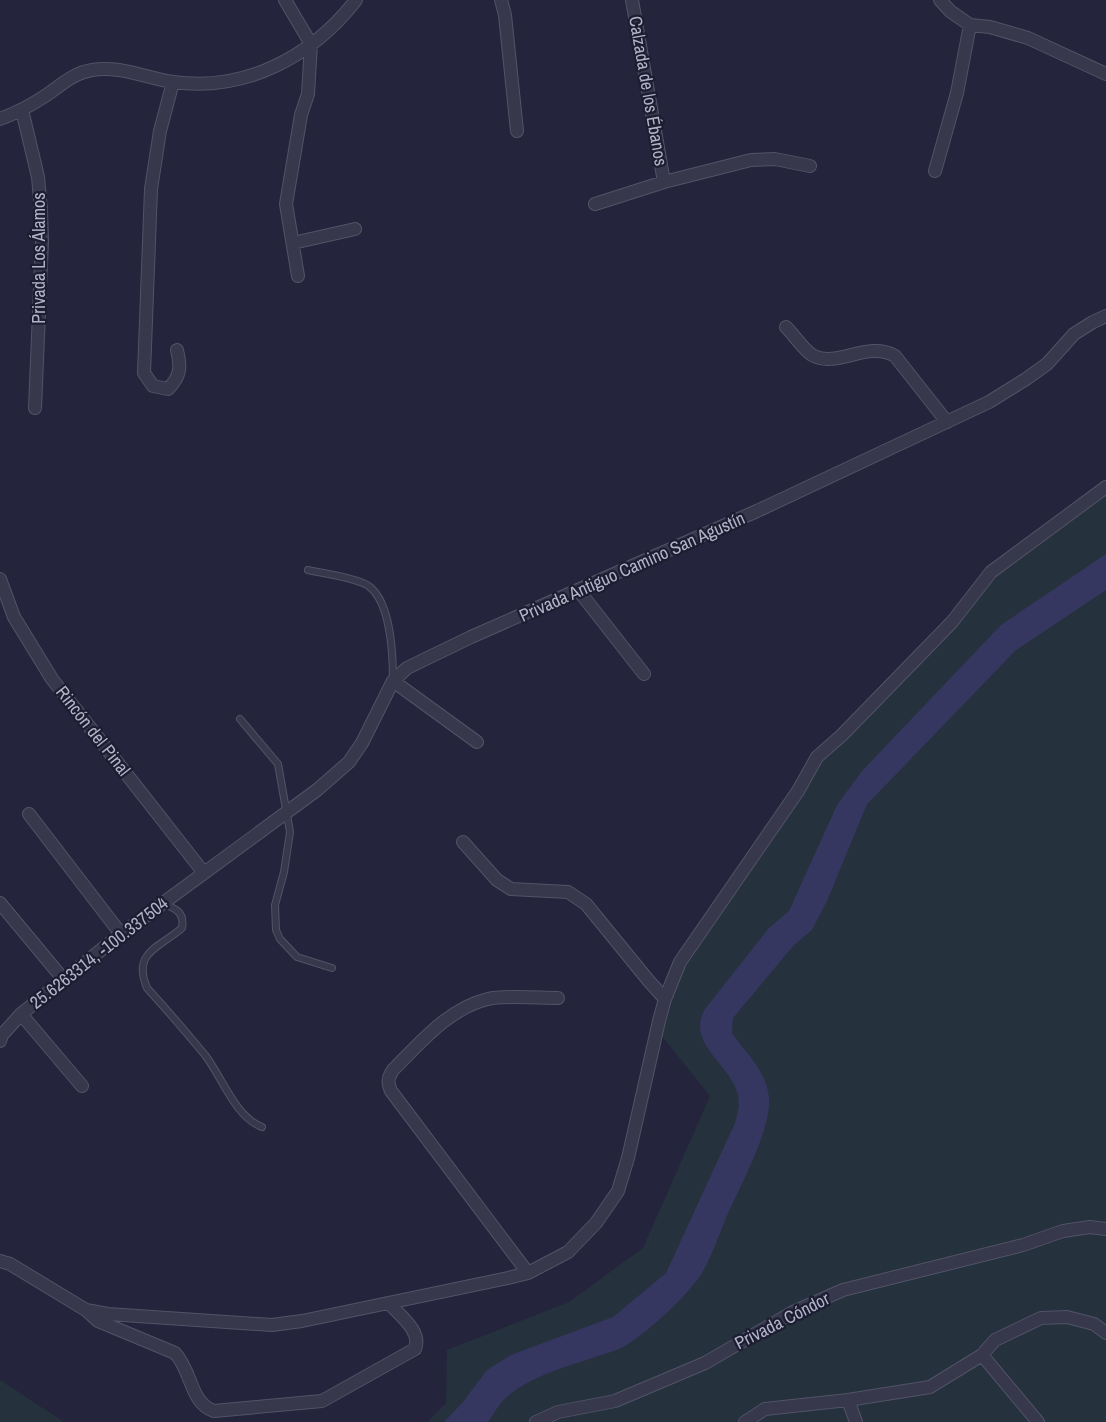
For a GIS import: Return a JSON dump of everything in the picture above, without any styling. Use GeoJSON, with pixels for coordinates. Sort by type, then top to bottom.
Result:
{"type":"FeatureCollection","features":[{"type":"Feature","properties":{"kind":"street"},"geometry":{"type":"LineString","coordinates":[[285,0],[311,44],[308,94],[286,204],[298,276]]}},
{"type":"Feature","properties":{"kind":"street"},"geometry":{"type":"LineString","coordinates":[[0,119],[22,110],[78,74],[91,70],[118,70],[173,82],[207,83],[259,74],[284,63],[311,44],[347,12],[356,0]]}},
{"type":"Feature","properties":{"kind":"street"},"geometry":{"type":"LineString","coordinates":[[501,0],[505,15],[517,131]]}},
{"type":"Feature","properties":{"kind":"street","name":"Calzada de los Ébanos"},"geometry":{"type":"LineString","coordinates":[[632,0],[664,182]]}},
{"type":"Feature","properties":{"kind":"street"},"geometry":{"type":"LineString","coordinates":[[940,0],[950,12],[970,25],[990,27],[1028,38],[1106,74]]}},
{"type":"Feature","properties":{"kind":"street"},"geometry":{"type":"LineString","coordinates":[[935,171],[957,93],[970,25]]}},
{"type":"Feature","properties":{"kind":"street"},"geometry":{"type":"LineString","coordinates":[[173,82],[160,131],[151,189],[144,373],[153,386],[168,389],[178,380],[181,366],[177,350]]}},
{"type":"Feature","properties":{"kind":"street","name":"Privada Los Álamos"},"geometry":{"type":"LineString","coordinates":[[22,110],[38,177],[41,210],[42,241],[35,408]]}},
{"type":"Feature","properties":{"kind":"street"},"geometry":{"type":"LineString","coordinates":[[595,204],[664,182],[751,160],[776,159],[810,166]]}},
{"type":"Feature","properties":{"kind":"street"},"geometry":{"type":"LineString","coordinates":[[293,243],[355,229]]}},
{"type":"Feature","properties":{"kind":"street","name":"Privada Antiguo Camino San Agustín"},"geometry":{"type":"LineString","coordinates":[[204,873],[286,813],[349,762],[362,743],[393,681],[407,668],[757,511],[989,402],[1026,380],[1047,364],[1074,334],[1106,316]]}},
{"type":"Feature","properties":{"kind":"street"},"geometry":{"type":"LineString","coordinates":[[786,327],[811,354],[821,358],[875,350],[887,351],[895,356],[947,422]]}},
{"type":"Feature","properties":{"kind":"street"},"geometry":{"type":"LineString","coordinates":[[86,1310],[108,1314],[272,1325],[302,1321],[528,1273],[568,1252],[596,1223],[618,1191],[666,999],[680,962],[798,791],[817,757],[843,735],[952,622],[991,572],[1106,487]]}},
{"type":"Feature","properties":{"kind":"street","name":"Rincón del Pinal"},"geometry":{"type":"LineString","coordinates":[[0,579],[14,617],[52,679],[204,873]]}},
{"type":"Feature","properties":{"kind":"street"},"geometry":{"type":"LineString","coordinates":[[579,591],[644,674]]}},
{"type":"Feature","properties":{"kind":"street"},"geometry":{"type":"LineString","coordinates":[[393,681],[477,742]]}},
{"type":"Feature","properties":{"kind":"street"},"geometry":{"type":"LineString","coordinates":[[29,814],[121,934]]}},
{"type":"Feature","properties":{"kind":"street"},"geometry":{"type":"LineString","coordinates":[[463,842],[497,880],[511,889],[568,892],[586,904],[666,999]]}},
{"type":"Feature","properties":{"kind":"street","name":"25.6263314, -100.337504"},"geometry":{"type":"LineString","coordinates":[[1,1037],[21,1014],[121,934],[204,873]]}},
{"type":"Feature","properties":{"kind":"street"},"geometry":{"type":"LineString","coordinates":[[0,903],[64,980]]}},
{"type":"Feature","properties":{"kind":"street"},"geometry":{"type":"LineString","coordinates":[[528,1273],[387,1084],[393,1070],[435,1028],[461,1010],[489,999],[558,998]]}},
{"type":"Feature","properties":{"kind":"street"},"geometry":{"type":"LineString","coordinates":[[21,1014],[82,1086]]}},
{"type":"Feature","properties":{"kind":"street","name":"Privada Cóndor"},"geometry":{"type":"LineString","coordinates":[[536,1422],[558,1412],[615,1401],[705,1363],[793,1312],[843,1290],[1023,1245],[1063,1231],[1090,1227],[1106,1228]]}},
{"type":"Feature","properties":{"kind":"street"},"geometry":{"type":"LineString","coordinates":[[0,1261],[10,1264],[66,1300],[86,1310],[98,1321],[176,1353],[200,1402],[206,1408],[214,1411],[322,1401],[415,1349],[418,1341],[416,1333],[389,1303]]}},
{"type":"Feature","properties":{"kind":"street"},"geometry":{"type":"LineString","coordinates":[[745,1422],[765,1408],[848,1400],[930,1387],[982,1355],[995,1340],[1041,1318],[1067,1317],[1094,1324],[1106,1333]]}},
{"type":"Feature","properties":{"kind":"street"},"geometry":{"type":"LineString","coordinates":[[982,1355],[1038,1422]]}},
{"type":"Feature","properties":{"kind":"street"},"geometry":{"type":"LineString","coordinates":[[848,1400],[856,1422]]}},
{"type":"Feature","properties":{"kind":"lane"},"geometry":{"type":"LineString","coordinates":[[308,570],[364,583],[375,591],[382,603],[393,651],[393,681]]}},
{"type":"Feature","properties":{"kind":"lane"},"geometry":{"type":"LineString","coordinates":[[240,719],[278,764],[290,832],[284,872],[275,906],[276,930],[280,939],[297,957],[332,968]]}},
{"type":"Feature","properties":{"kind":"lane"},"geometry":{"type":"LineString","coordinates":[[162,904],[181,913],[182,928],[153,948],[142,963],[142,976],[147,988],[206,1056],[240,1112],[262,1127]]}},
{"type":"Feature","properties":{"kind":"shaded area"},"geometry":{"type":"Polygon","coordinates":[[[1106,487],[1106,1422],[427,1422],[446,1403],[447,1350],[569,1302],[643,1248],[710,1096],[657,1030],[665,999],[817,757],[991,572],[1106,487]]]}},
{"type":"Feature","properties":{"kind":"shaded area"},"geometry":{"type":"Polygon","coordinates":[[[0,1380],[64,1422],[0,1422],[0,1380]]]}},
{"type":"Feature","properties":{"kind":"water"},"geometry":{"type":"Polygon","coordinates":[[[1106,554],[1106,590],[1015,651],[867,804],[827,901],[812,930],[794,945],[733,1018],[732,1033],[761,1072],[765,1081],[769,1099],[768,1112],[760,1143],[708,1262],[694,1285],[665,1315],[623,1347],[550,1372],[527,1383],[504,1399],[488,1422],[444,1422],[463,1402],[487,1370],[511,1355],[613,1317],[666,1273],[735,1123],[738,1109],[738,1095],[734,1084],[711,1053],[701,1032],[700,1021],[705,1009],[769,928],[789,911],[837,805],[862,771],[1001,625],[1106,554]]]}}]}
